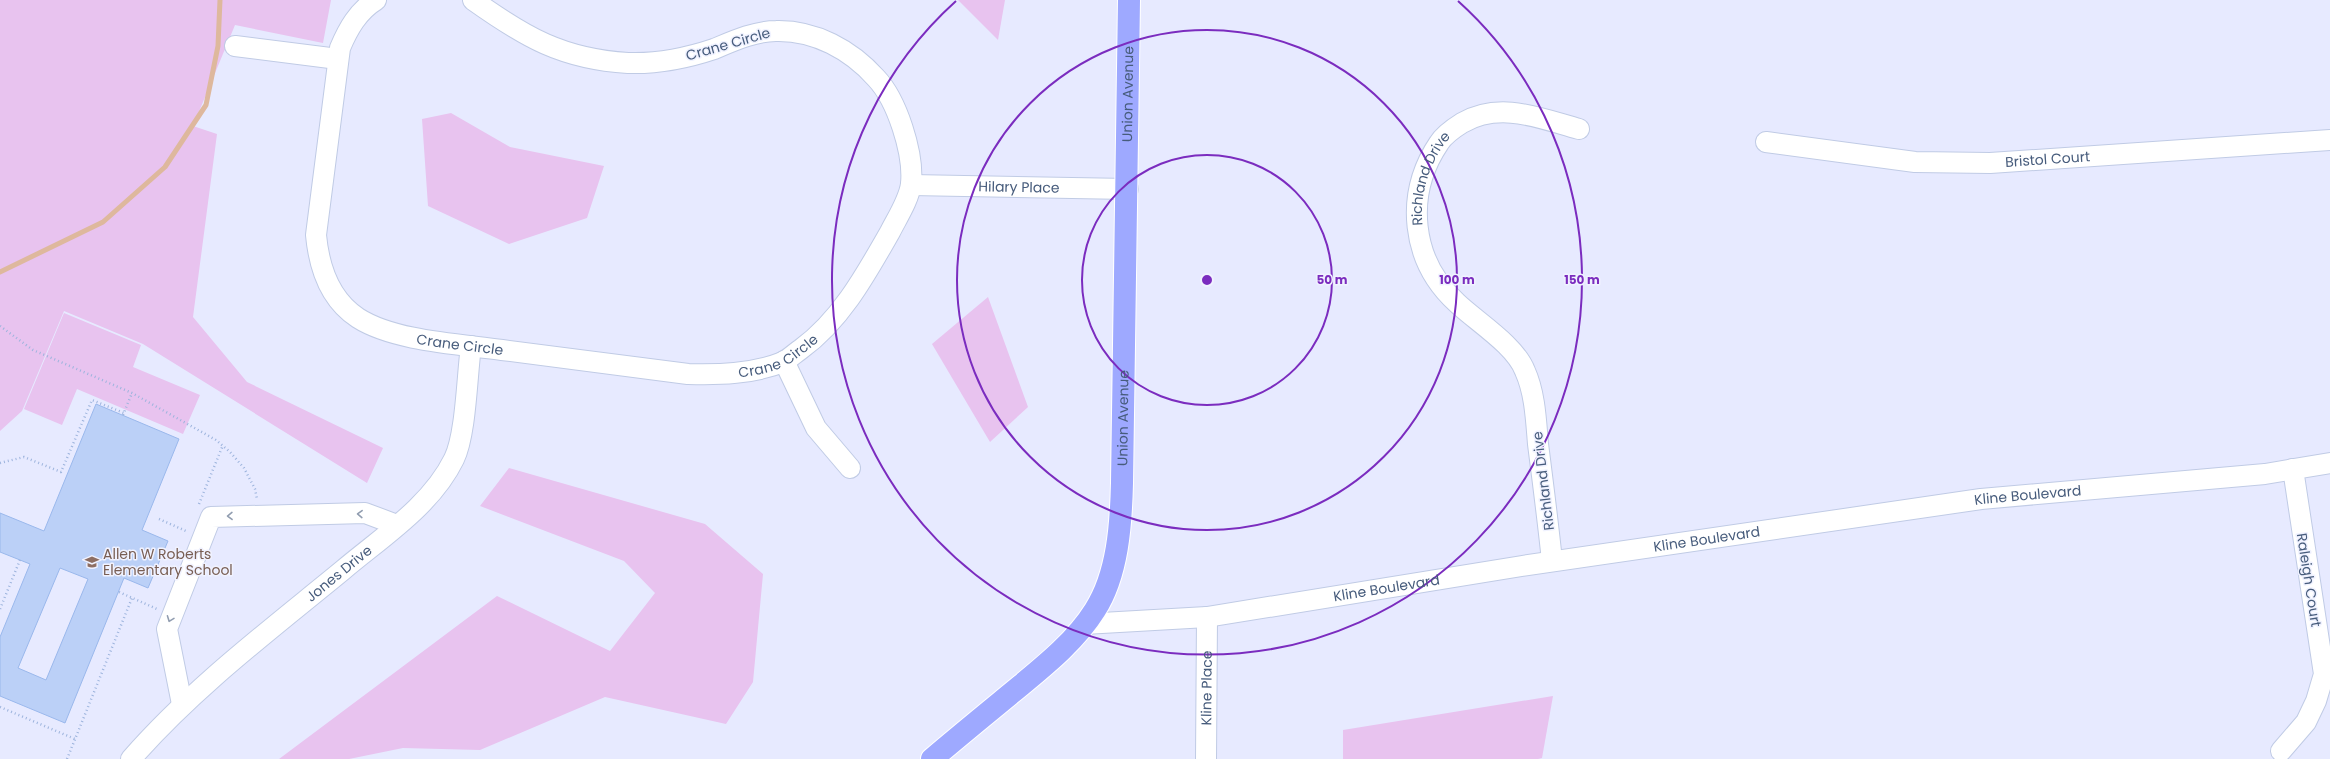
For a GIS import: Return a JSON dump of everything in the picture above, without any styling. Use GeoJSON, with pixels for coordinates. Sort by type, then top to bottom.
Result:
{"type":"FeatureCollection","features":[{"type":"Feature","properties":{"kind":"main road","name":"Union Avenue"},"geometry":{"type":"LineString","coordinates":[[932,759],[1038,672],[1084,624],[1096,609],[1112,566],[1121,518],[1128,189],[1129,0]]}},
{"type":"Feature","properties":{"kind":"street","name":"Crane Circle"},"geometry":{"type":"LineString","coordinates":[[376,0],[358,16],[347,31],[338,59],[316,235],[319,260],[325,279],[336,296],[350,312],[375,328],[395,334],[471,346],[688,374],[734,374],[784,361],[808,344],[836,316],[871,267],[900,214],[911,185],[908,154],[897,112],[878,80],[855,57],[828,41],[798,32],[776,30],[754,35],[685,57],[630,63],[605,61],[574,55],[549,47],[503,23],[473,0]]}},
{"type":"Feature","properties":{"kind":"street"},"geometry":{"type":"LineString","coordinates":[[235,46],[338,59]]}},
{"type":"Feature","properties":{"kind":"street","name":"Richland Drive"},"geometry":{"type":"LineString","coordinates":[[1552,561],[1533,400],[1525,370],[1505,344],[1456,303],[1440,284],[1422,252],[1417,228],[1416,203],[1421,179],[1431,156],[1441,140],[1455,127],[1471,118],[1488,112],[1506,111],[1579,129]]}},
{"type":"Feature","properties":{"kind":"street","name":"Bristol Court"},"geometry":{"type":"LineString","coordinates":[[1766,142],[1916,162],[1990,163],[2330,140]]}},
{"type":"Feature","properties":{"kind":"street","name":"Hilary Place"},"geometry":{"type":"LineString","coordinates":[[911,185],[1128,189]]}},
{"type":"Feature","properties":{"kind":"street","name":"Jones Drive"},"geometry":{"type":"LineString","coordinates":[[131,759],[182,704],[397,525],[438,486],[454,458],[460,436],[471,346]]}},
{"type":"Feature","properties":{"kind":"street"},"geometry":{"type":"LineString","coordinates":[[784,361],[816,428],[850,468]]}},
{"type":"Feature","properties":{"kind":"street","name":"Kline Boulevard"},"geometry":{"type":"LineString","coordinates":[[1084,624],[1208,617],[1552,561],[1981,499],[2265,474],[2330,463]]}},
{"type":"Feature","properties":{"kind":"street","name":"Raleigh Court"},"geometry":{"type":"LineString","coordinates":[[2281,751],[2306,722],[2316,701],[2324,674],[2293,469]]}},
{"type":"Feature","properties":{"kind":"street"},"geometry":{"type":"LineString","coordinates":[[182,704],[167,629],[211,517],[365,513],[397,525]]}},
{"type":"Feature","properties":{"kind":"street","name":"Kline Place"},"geometry":{"type":"LineString","coordinates":[[1206,759],[1208,617]]}},
{"type":"Feature","properties":{"kind":"path"},"geometry":{"type":"LineString","coordinates":[[0,326],[33,350],[132,393],[216,440],[230,452],[244,468],[255,489],[259,516]]}},
{"type":"Feature","properties":{"kind":"path"},"geometry":{"type":"LineString","coordinates":[[0,463],[24,458],[61,472],[92,400],[124,414],[132,393]]}},
{"type":"Feature","properties":{"kind":"path"},"geometry":{"type":"LineString","coordinates":[[159,519],[202,538]]}},
{"type":"Feature","properties":{"kind":"path"},"geometry":{"type":"LineString","coordinates":[[0,609],[20,560]]}},
{"type":"Feature","properties":{"kind":"path"},"geometry":{"type":"LineString","coordinates":[[119,592],[156,609]]}},
{"type":"Feature","properties":{"kind":"path"},"geometry":{"type":"LineString","coordinates":[[67,759],[132,598]]}},
{"type":"Feature","properties":{"kind":"path"},"geometry":{"type":"LineString","coordinates":[[0,707],[75,738]]}},
{"type":"Feature","properties":{"kind":"shaded area"},"geometry":{"type":"Polygon","coordinates":[[[0,0],[331,0],[323,43],[235,25],[193,126],[217,134],[193,317],[247,382],[383,448],[367,483],[143,344],[64,311],[22,411],[0,431],[0,0]]]}},
{"type":"Feature","properties":{"kind":"shaded area"},"geometry":{"type":"Polygon","coordinates":[[[958,0],[1005,0],[998,40],[958,0]]]}},
{"type":"Feature","properties":{"kind":"shaded area"},"geometry":{"type":"Polygon","coordinates":[[[451,113],[510,147],[604,166],[587,218],[509,244],[428,206],[422,119],[451,113]]]}},
{"type":"Feature","properties":{"kind":"shaded area"},"geometry":{"type":"Polygon","coordinates":[[[988,297],[1028,407],[990,442],[932,344],[988,297]]]}},
{"type":"Feature","properties":{"kind":"shaded area"},"geometry":{"type":"Polygon","coordinates":[[[64,313],[141,345],[133,367],[200,395],[183,434],[77,389],[62,425],[24,409],[64,313]]]}},
{"type":"Feature","properties":{"kind":"shaded area"},"geometry":{"type":"Polygon","coordinates":[[[509,468],[705,524],[763,574],[753,682],[726,724],[605,697],[480,750],[403,748],[349,759],[279,759],[497,596],[610,651],[655,593],[624,561],[480,506],[509,468]]]}},
{"type":"Feature","properties":{"kind":"shaded area"},"geometry":{"type":"Polygon","coordinates":[[[1553,696],[1542,758],[1343,759],[1343,730],[1553,696]]]}},
{"type":"Feature","properties":{"kind":"building","name":"Allen W Roberts Elementary School"},"geometry":{"type":"Polygon","coordinates":[[[96,404],[179,439],[142,530],[168,541],[148,588],[124,578],[65,723],[0,696],[0,637],[30,564],[0,552],[0,513],[44,531],[96,404]],[[60,568],[18,668],[46,680],[88,579],[60,568]]]}},
{"type":"Feature","properties":{"kind":"waterway"},"geometry":{"type":"LineString","coordinates":[[0,272],[103,222],[165,167],[206,105],[218,46],[220,0]]}},
{"type":"Feature","properties":{"kind":"place","name":"Allen W Roberts Elementary School"},"geometry":{"type":"Point","coordinates":[92,562]}}]}
